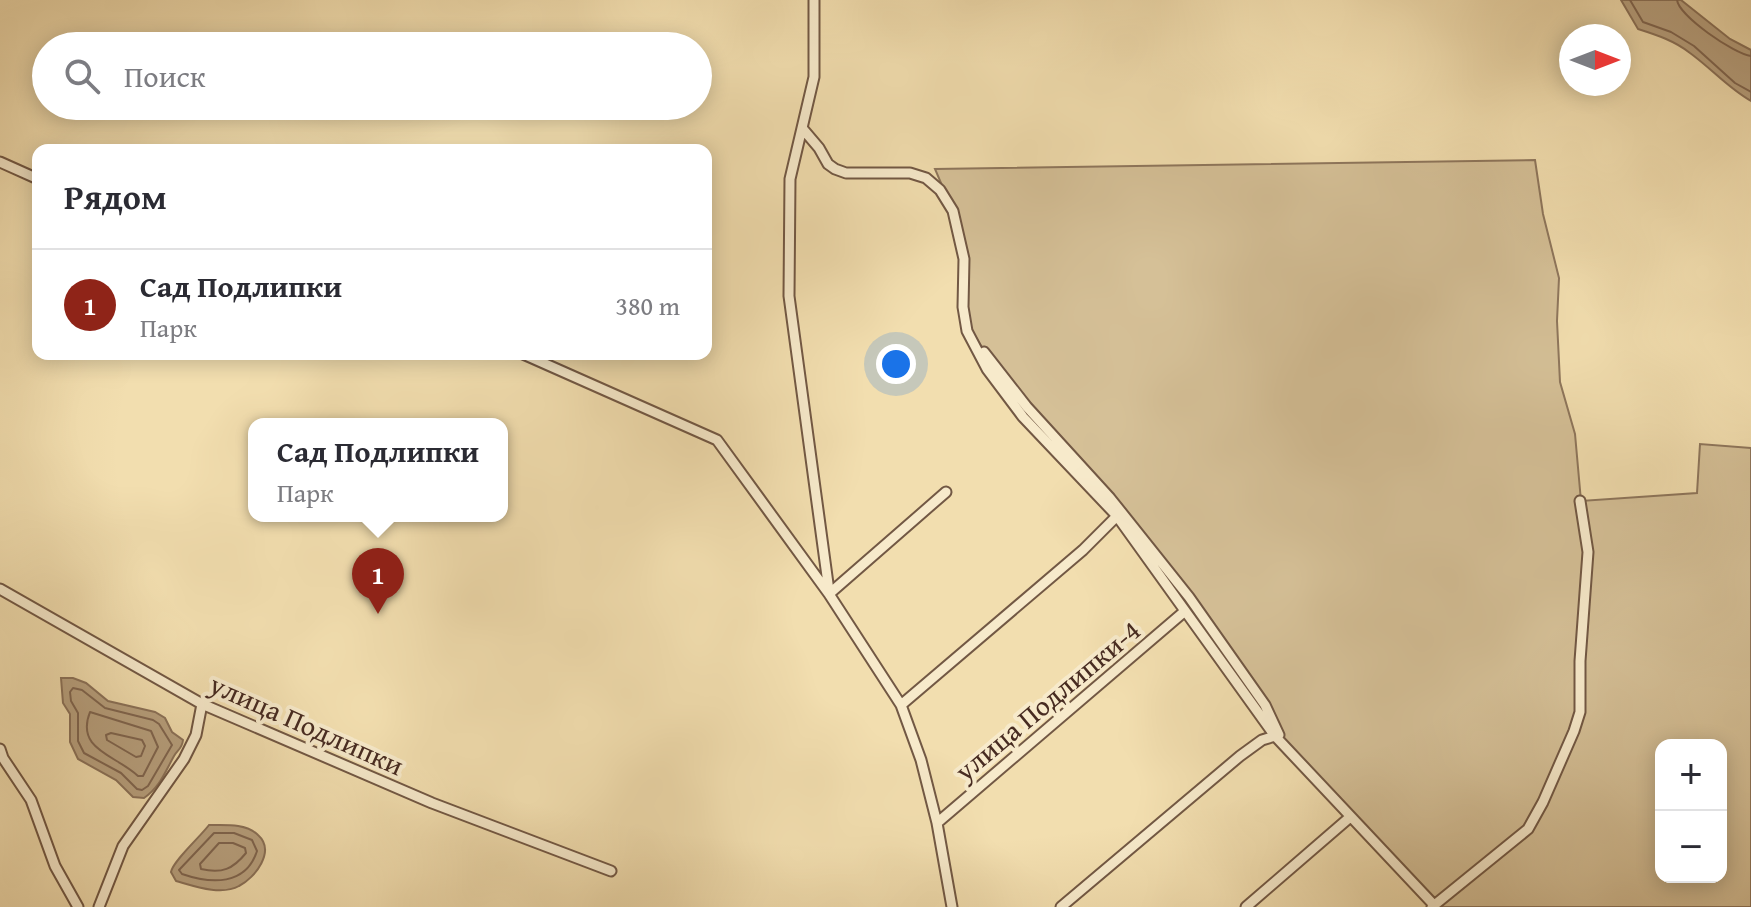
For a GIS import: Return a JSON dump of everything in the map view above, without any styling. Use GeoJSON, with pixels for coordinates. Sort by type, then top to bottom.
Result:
{"type":"FeatureCollection","features":[{"type":"Feature","properties":{"kind":"street"},"geometry":{"type":"LineString","coordinates":[[814,0],[816,59],[790,179],[789,296],[829,594]]}},
{"type":"Feature","properties":{"kind":"street"},"geometry":{"type":"LineString","coordinates":[[802,128],[835,169],[846,173],[910,173],[926,178],[940,190],[953,211],[964,259],[963,307],[967,331],[987,369],[1023,417],[1117,516],[1275,736],[1433,906],[1528,829],[1574,731],[1580,712],[1580,661],[1588,552],[1580,501]]}},
{"type":"Feature","properties":{"kind":"street"},"geometry":{"type":"LineString","coordinates":[[0,162],[32,176]]}},
{"type":"Feature","properties":{"kind":"street"},"geometry":{"type":"LineString","coordinates":[[967,331],[1027,407],[1110,498],[1189,597],[1265,705],[1284,744]]}},
{"type":"Feature","properties":{"kind":"street","name":"улица Подлипки-4"},"geometry":{"type":"LineString","coordinates":[[537,360],[717,440],[829,594],[901,705],[921,760],[937,823],[952,907]]}},
{"type":"Feature","properties":{"kind":"street"},"geometry":{"type":"LineString","coordinates":[[829,594],[946,492]]}},
{"type":"Feature","properties":{"kind":"street"},"geometry":{"type":"LineString","coordinates":[[901,705],[1083,550],[1117,516]]}},
{"type":"Feature","properties":{"kind":"street","name":"улица Подлипки"},"geometry":{"type":"LineString","coordinates":[[0,589],[202,704],[432,803],[611,871]]}},
{"type":"Feature","properties":{"kind":"street","name":"улица Подлипки-4"},"geometry":{"type":"LineString","coordinates":[[937,823],[1185,611]]}},
{"type":"Feature","properties":{"kind":"street"},"geometry":{"type":"LineString","coordinates":[[99,907],[123,846],[184,759],[196,735],[202,704]]}},
{"type":"Feature","properties":{"kind":"street"},"geometry":{"type":"LineString","coordinates":[[1061,907],[1240,756],[1262,740],[1275,736]]}},
{"type":"Feature","properties":{"kind":"street"},"geometry":{"type":"LineString","coordinates":[[0,749],[31,800],[55,866],[78,907]]}},
{"type":"Feature","properties":{"kind":"street"},"geometry":{"type":"LineString","coordinates":[[1246,907],[1349,818]]}},
{"type":"Feature","properties":{"kind":"shaded area"},"geometry":{"type":"Polygon","coordinates":[[[1535,160],[1543,214],[1559,278],[1557,321],[1560,382],[1575,434],[1581,501],[1697,493],[1700,444],[1751,448],[1751,907],[1432,907],[1309,774],[1117,516],[1023,417],[968,324],[953,211],[935,169],[1535,160]]]}},
{"type":"Feature","properties":{"kind":"water"},"geometry":{"type":"Polygon","coordinates":[[[1621,0],[1681,0],[1730,39],[1751,50],[1751,101],[1684,49],[1638,29],[1621,0]]]}},
{"type":"Feature","properties":{"kind":"water"},"geometry":{"type":"Polygon","coordinates":[[[61,678],[86,683],[108,701],[155,712],[165,718],[172,732],[183,740],[150,794],[144,798],[133,797],[116,780],[78,759],[70,742],[70,714],[63,703],[61,678]]]}},
{"type":"Feature","properties":{"kind":"water"},"geometry":{"type":"Polygon","coordinates":[[[209,825],[248,828],[263,841],[264,856],[257,871],[232,889],[216,890],[176,881],[171,872],[209,825]]]}},
{"type":"Feature","properties":{"kind":"place","name":"Сад Подлипки"},"geometry":{"type":"Point","coordinates":[378,614]}}]}
